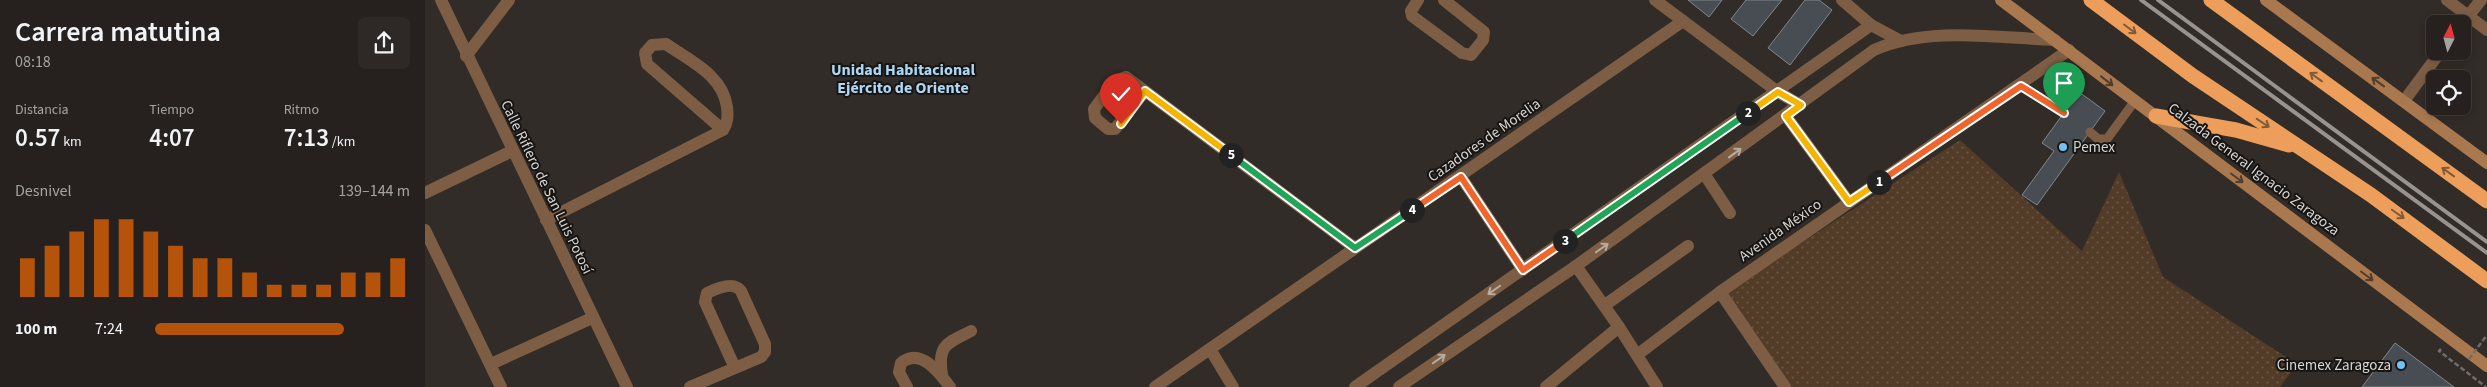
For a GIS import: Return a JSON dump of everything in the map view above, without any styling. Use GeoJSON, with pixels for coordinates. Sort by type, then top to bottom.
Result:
{"type":"FeatureCollection","features":[{"type":"Feature","properties":{"kind":"highway"},"geometry":{"type":"LineString","coordinates":[[2091,0],[2193,76],[2315,157],[2451,252],[2487,281]]}},
{"type":"Feature","properties":{"kind":"highway"},"geometry":{"type":"LineString","coordinates":[[2211,0],[2487,201]]}},
{"type":"Feature","properties":{"kind":"highway"},"geometry":{"type":"LineString","coordinates":[[2156,116],[2236,130],[2290,146],[2315,157]]}},
{"type":"Feature","properties":{"kind":"main road","name":"Calzada General Ignacio Zaragoza"},"geometry":{"type":"LineString","coordinates":[[2001,0],[2487,366]]}},
{"type":"Feature","properties":{"kind":"main road"},"geometry":{"type":"LineString","coordinates":[[2266,0],[2487,163]]}},
{"type":"Feature","properties":{"kind":"street","name":"Calle Riflero de San Luis Potosí"},"geometry":{"type":"LineString","coordinates":[[441,0],[466,56],[627,387]]}},
{"type":"Feature","properties":{"kind":"street"},"geometry":{"type":"LineString","coordinates":[[466,56],[509,0]]}},
{"type":"Feature","properties":{"kind":"street"},"geometry":{"type":"LineString","coordinates":[[1418,0],[1411,11],[1412,16],[1462,53],[1471,55],[1483,40],[1484,32],[1444,0]]}},
{"type":"Feature","properties":{"kind":"street"},"geometry":{"type":"LineString","coordinates":[[1655,0],[1778,92],[1801,105]]}},
{"type":"Feature","properties":{"kind":"street"},"geometry":{"type":"LineString","coordinates":[[1842,0],[1871,25],[1901,41]]}},
{"type":"Feature","properties":{"kind":"street"},"geometry":{"type":"LineString","coordinates":[[2447,0],[2460,15]]}},
{"type":"Feature","properties":{"kind":"street"},"geometry":{"type":"LineString","coordinates":[[2469,15],[2481,0]]}},
{"type":"Feature","properties":{"kind":"street","name":"Cazadores de Morelia"},"geometry":{"type":"LineString","coordinates":[[1155,387],[1461,177],[1683,21]]}},
{"type":"Feature","properties":{"kind":"street"},"geometry":{"type":"LineString","coordinates":[[2471,23],[2487,30]]}},
{"type":"Feature","properties":{"kind":"street"},"geometry":{"type":"LineString","coordinates":[[1355,387],[1871,25]]}},
{"type":"Feature","properties":{"kind":"street"},"geometry":{"type":"LineString","coordinates":[[1399,387],[1705,175],[1874,50],[1901,41],[1954,36],[2055,40]]}},
{"type":"Feature","properties":{"kind":"street"},"geometry":{"type":"LineString","coordinates":[[546,220],[723,130],[728,118],[726,101],[714,77],[665,44],[659,43],[648,48],[645,53],[647,64],[723,130]]}},
{"type":"Feature","properties":{"kind":"street","name":"Avenida México"},"geometry":{"type":"LineString","coordinates":[[1637,355],[1720,292],[2021,86],[2069,50]]}},
{"type":"Feature","properties":{"kind":"street"},"geometry":{"type":"LineString","coordinates":[[2404,101],[2434,60]]}},
{"type":"Feature","properties":{"kind":"street"},"geometry":{"type":"LineString","coordinates":[[1145,91],[1355,248]]}},
{"type":"Feature","properties":{"kind":"street"},"geometry":{"type":"LineString","coordinates":[[1786,116],[1849,202]]}},
{"type":"Feature","properties":{"kind":"street"},"geometry":{"type":"LineString","coordinates":[[425,193],[512,151]]}},
{"type":"Feature","properties":{"kind":"street"},"geometry":{"type":"LineString","coordinates":[[1705,175],[1730,213]]}},
{"type":"Feature","properties":{"kind":"street"},"geometry":{"type":"LineString","coordinates":[[1461,177],[1523,270]]}},
{"type":"Feature","properties":{"kind":"street"},"geometry":{"type":"LineString","coordinates":[[425,230],[501,387]]}},
{"type":"Feature","properties":{"kind":"street"},"geometry":{"type":"LineString","coordinates":[[1605,305],[1688,246]]}},
{"type":"Feature","properties":{"kind":"street"},"geometry":{"type":"LineString","coordinates":[[1576,266],[1605,305],[1657,387]]}},
{"type":"Feature","properties":{"kind":"street"},"geometry":{"type":"LineString","coordinates":[[690,387],[735,368],[761,357],[765,348],[741,292],[736,286],[732,286],[707,293],[705,302],[735,368]]}},
{"type":"Feature","properties":{"kind":"street"},"geometry":{"type":"LineString","coordinates":[[1720,292],[1785,387]]}},
{"type":"Feature","properties":{"kind":"street"},"geometry":{"type":"LineString","coordinates":[[491,364],[592,318]]}},
{"type":"Feature","properties":{"kind":"street"},"geometry":{"type":"LineString","coordinates":[[1546,387],[1619,327]]}},
{"type":"Feature","properties":{"kind":"street"},"geometry":{"type":"LineString","coordinates":[[941,375],[939,358],[941,350],[948,343],[971,331]]}},
{"type":"Feature","properties":{"kind":"street"},"geometry":{"type":"LineString","coordinates":[[1211,350],[1233,387]]}},
{"type":"Feature","properties":{"kind":"street"},"geometry":{"type":"LineString","coordinates":[[907,387],[899,372],[901,363],[907,358],[915,357],[927,362],[951,387]]}},
{"type":"Feature","properties":{"kind":"lane"},"geometry":{"type":"LineString","coordinates":[[2021,86],[2064,113]]}},
{"type":"Feature","properties":{"kind":"lane"},"geometry":{"type":"LineString","coordinates":[[2089,132],[2098,139],[2107,139],[2134,102]]}},
{"type":"Feature","properties":{"kind":"path"},"geometry":{"type":"LineString","coordinates":[[2469,359],[2487,335]]}},
{"type":"Feature","properties":{"kind":"path"},"geometry":{"type":"LineString","coordinates":[[2439,351],[2486,387]]}},
{"type":"Feature","properties":{"kind":"shaded area"},"geometry":{"type":"Polygon","coordinates":[[[1960,140],[2082,251],[2119,172],[2163,277],[2297,364],[2280,387],[1789,387],[1724,293],[1960,140]]]}},
{"type":"Feature","properties":{"kind":"building"},"geometry":{"type":"Polygon","coordinates":[[[1688,0],[1722,0],[1709,17],[1688,0]]]}},
{"type":"Feature","properties":{"kind":"building"},"geometry":{"type":"Polygon","coordinates":[[[1746,0],[1782,0],[1753,36],[1731,19],[1746,0]]]}},
{"type":"Feature","properties":{"kind":"building"},"geometry":{"type":"Polygon","coordinates":[[[1805,0],[1819,0],[1832,10],[1790,65],[1768,48],[1805,0]]]}},
{"type":"Feature","properties":{"kind":"building","name":"Pemex"},"geometry":{"type":"Polygon","coordinates":[[[2079,92],[2105,111],[2037,205],[2022,195],[2054,151],[2042,143],[2079,92]]]}},
{"type":"Feature","properties":{"kind":"building","name":"Cinemex Zaragoza"},"geometry":{"type":"Polygon","coordinates":[[[2395,343],[2454,387],[2362,387],[2395,343]]]}},
{"type":"Feature","properties":{"kind":"railway"},"geometry":{"type":"LineString","coordinates":[[2141,0],[2487,253]]}},
{"type":"Feature","properties":{"kind":"railway"},"geometry":{"type":"LineString","coordinates":[[2158,0],[2487,242]]}},
{"type":"Feature","properties":{"kind":"place","name":"Pemex"},"geometry":{"type":"Point","coordinates":[2063,147]}},
{"type":"Feature","properties":{"kind":"place","name":"Cinemex Zaragoza"},"geometry":{"type":"Point","coordinates":[2401,365]}},
{"type":"Feature","properties":{"kind":"district","name":"Unidad Habitacional Ejército de Oriente"},"geometry":{"type":"Point","coordinates":[903,78]}},
{"type":"Feature","properties":{"kind":"route"},"geometry":{"type":"LineString","coordinates":[[1121,124],[1145,91],[1355,248],[1461,177],[1523,270],[1778,92],[1801,105],[1786,116],[1821,167],[1849,202],[2021,86],[2064,113]]}}]}
